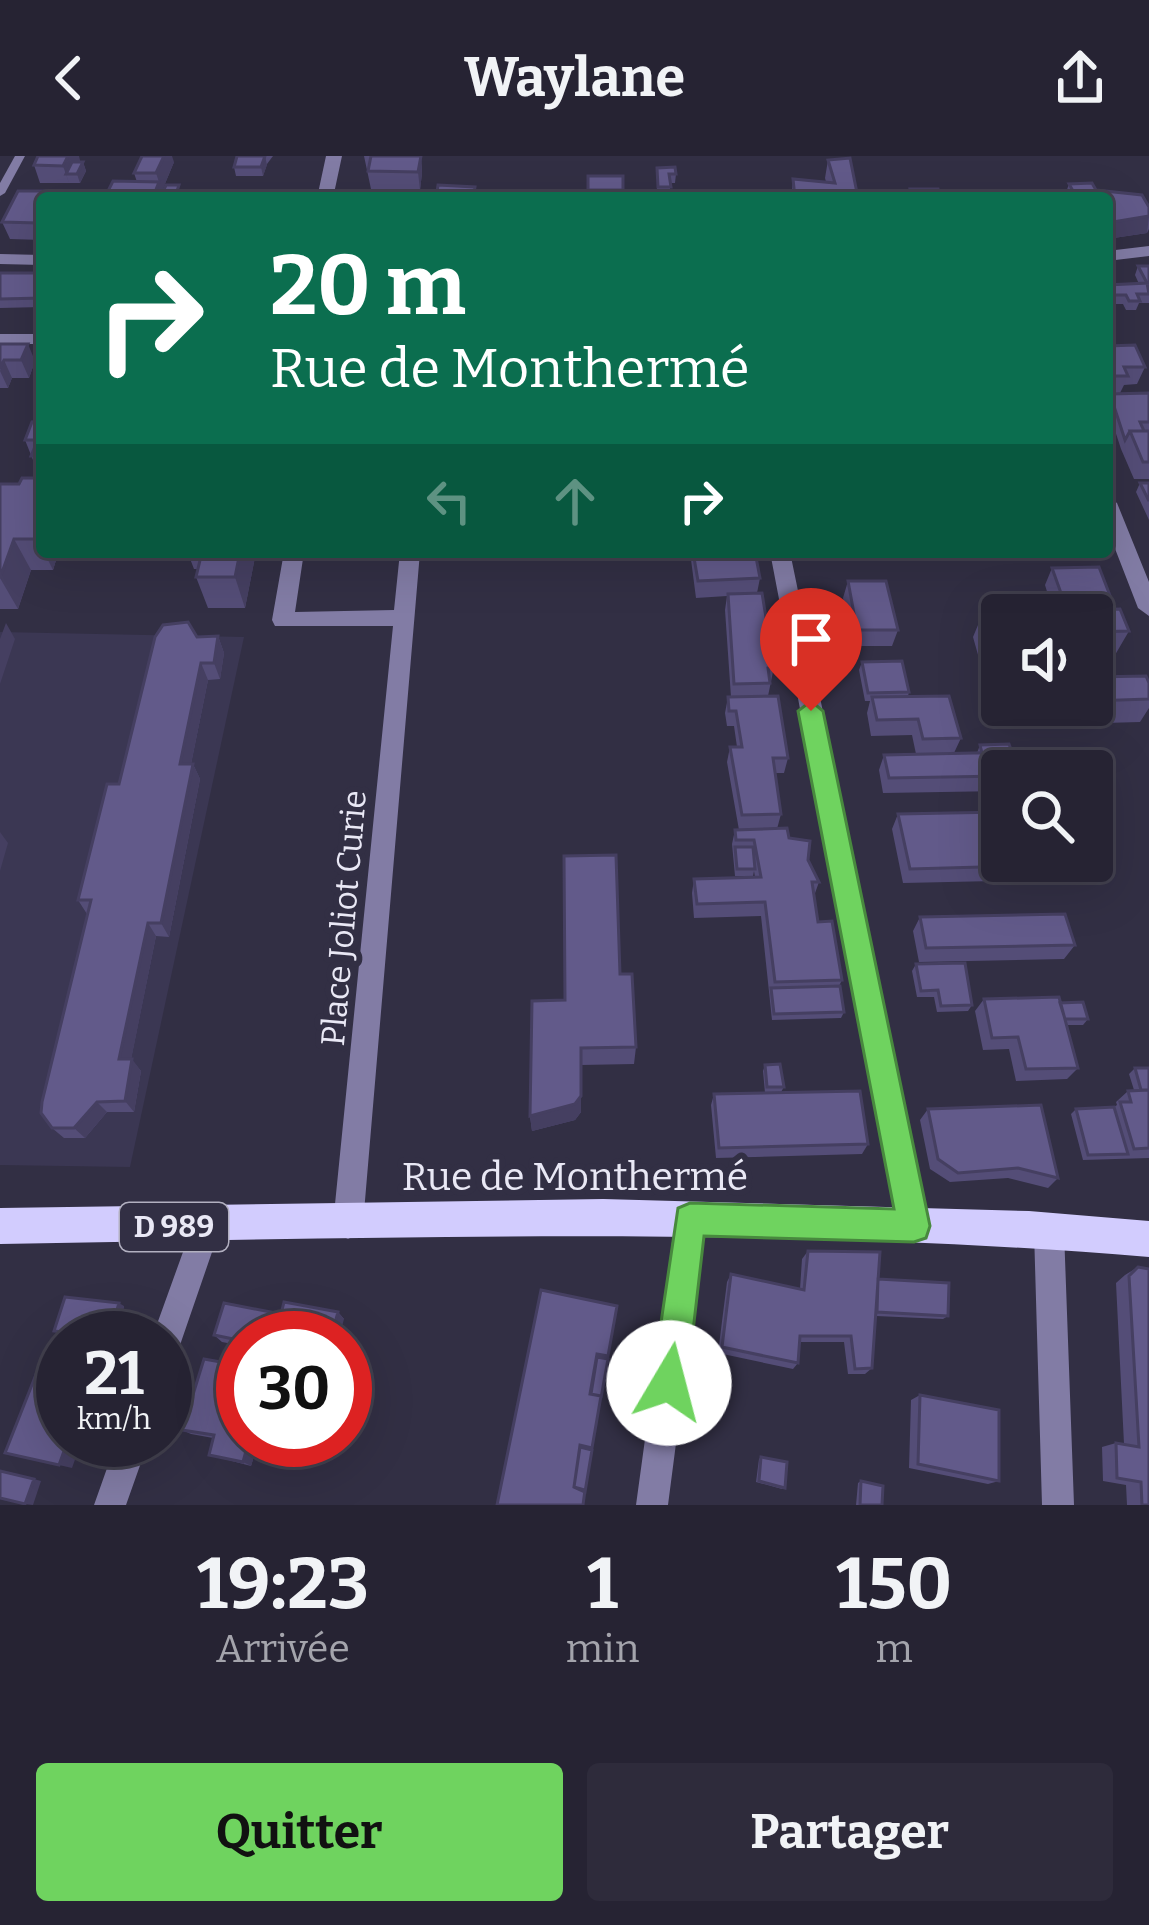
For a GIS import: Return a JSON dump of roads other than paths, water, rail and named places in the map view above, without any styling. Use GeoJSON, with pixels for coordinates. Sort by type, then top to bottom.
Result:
{"type":"FeatureCollection","features":[{"type":"Feature","properties":{"kind":"main road","name":"Rue de Monthermé"},"geometry":{"type":"LineString","coordinates":[[0,1226],[690,1220],[1048,1231],[1149,1239]]}},
{"type":"Feature","properties":{"kind":"street"},"geometry":{"type":"LineString","coordinates":[[326,192],[334,156]]}},
{"type":"Feature","properties":{"kind":"street"},"geometry":{"type":"LineString","coordinates":[[1113,255],[1149,251]]}},
{"type":"Feature","properties":{"kind":"street"},"geometry":{"type":"LineString","coordinates":[[0,260],[36,260]]}},
{"type":"Feature","properties":{"kind":"street"},"geometry":{"type":"LineString","coordinates":[[0,339],[36,339]]}},
{"type":"Feature","properties":{"kind":"street"},"geometry":{"type":"LineString","coordinates":[[1113,518],[1149,608]]}},
{"type":"Feature","properties":{"kind":"street"},"geometry":{"type":"LineString","coordinates":[[293,558],[283,620],[404,618]]}},
{"type":"Feature","properties":{"kind":"street","name":"Place Joliot Curie"},"geometry":{"type":"LineString","coordinates":[[348,1224],[409,558]]}},
{"type":"Feature","properties":{"kind":"street"},"geometry":{"type":"LineString","coordinates":[[781,558],[914,1226]]}},
{"type":"Feature","properties":{"kind":"street"},"geometry":{"type":"LineString","coordinates":[[652,1505],[690,1220]]}},
{"type":"Feature","properties":{"kind":"street"},"geometry":{"type":"LineString","coordinates":[[177,1311],[206,1226]]}},
{"type":"Feature","properties":{"kind":"street"},"geometry":{"type":"LineString","coordinates":[[1048,1231],[1058,1505]]}},
{"type":"Feature","properties":{"kind":"street"},"geometry":{"type":"LineString","coordinates":[[110,1505],[123,1467]]}},
{"type":"Feature","properties":{"kind":"lane"},"geometry":{"type":"LineString","coordinates":[[0,193],[20,156]]}}]}
